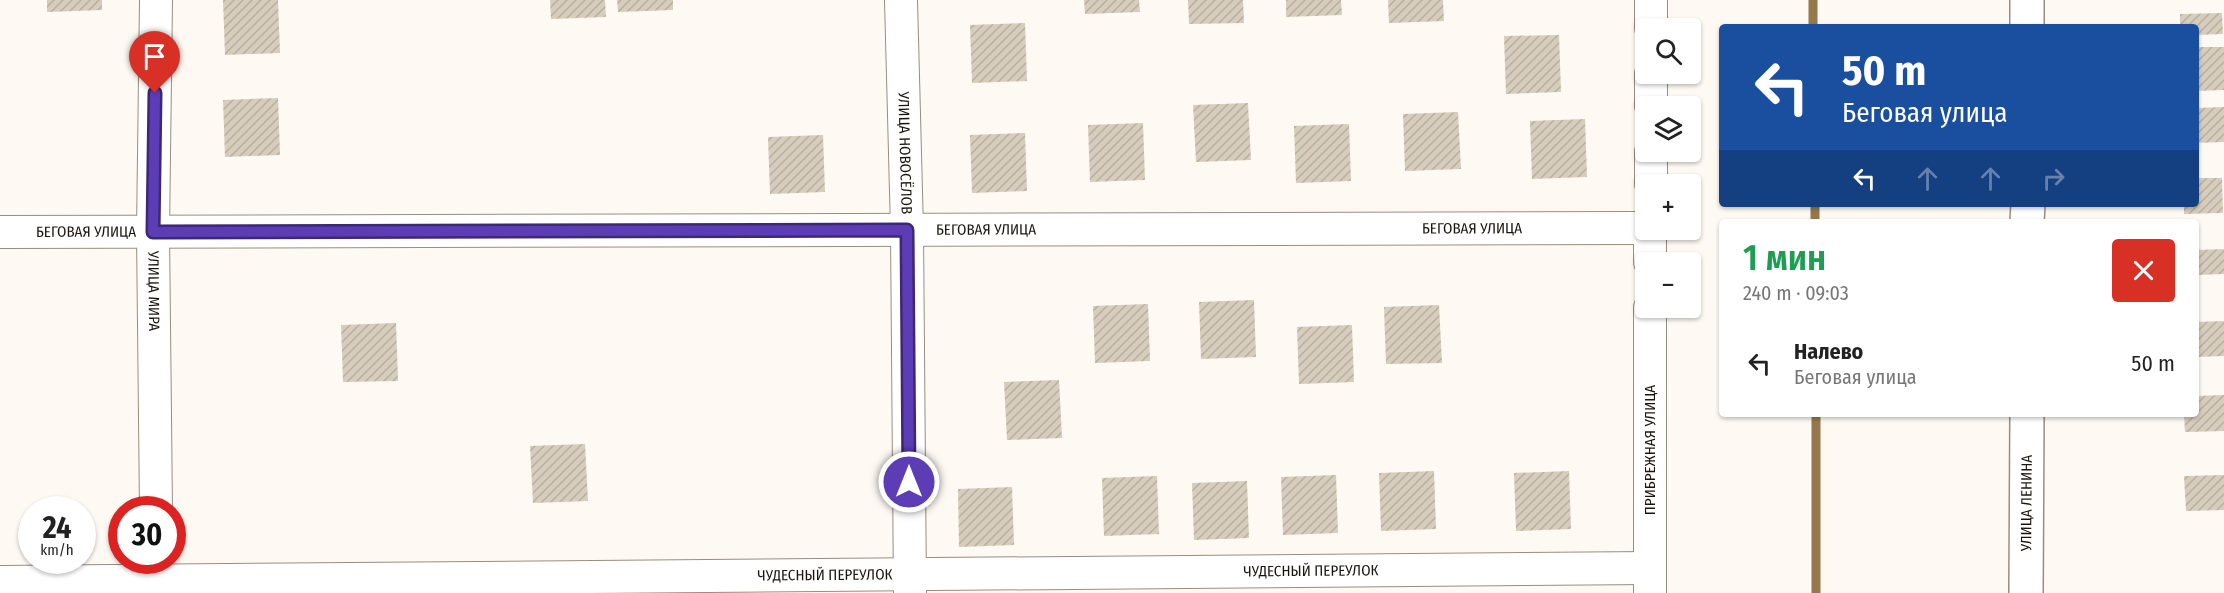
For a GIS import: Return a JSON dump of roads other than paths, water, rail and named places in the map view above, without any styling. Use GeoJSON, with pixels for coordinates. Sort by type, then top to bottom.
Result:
{"type":"FeatureCollection","features":[{"type":"Feature","properties":{"kind":"main road"},"geometry":{"type":"LineString","coordinates":[[2027,0],[2027,24]]}},
{"type":"Feature","properties":{"kind":"main road","name":"УЛИЦА ЛЕНИНА"},"geometry":{"type":"LineString","coordinates":[[2026,417],[2026,593]]}},
{"type":"Feature","properties":{"kind":"street","name":"УЛИЦА МИРА"},"geometry":{"type":"LineString","coordinates":[[156,0],[153,232],[156,496]]}},
{"type":"Feature","properties":{"kind":"street","name":"УЛИЦА НОВОСЁЛОВ"},"geometry":{"type":"LineString","coordinates":[[901,0],[907,230],[910,584]]}},
{"type":"Feature","properties":{"kind":"street"},"geometry":{"type":"LineString","coordinates":[[1651,0],[1651,18]]}},
{"type":"Feature","properties":{"kind":"street","name":"БЕГОВАЯ УЛИЦА"},"geometry":{"type":"LineString","coordinates":[[0,232],[1635,228]]}},
{"type":"Feature","properties":{"kind":"street","name":"ПРИБРЕЖНАЯ УЛИЦА"},"geometry":{"type":"LineString","coordinates":[[1650,318],[1650,581]]}},
{"type":"Feature","properties":{"kind":"street","name":"ЧУДЕСНЫЙ ПЕРЕУЛОК"},"geometry":{"type":"LineString","coordinates":[[0,582],[157,578],[910,584],[1650,581]]}},
{"type":"Feature","properties":{"kind":"waterway"},"geometry":{"type":"LineString","coordinates":[[1813,0],[1813,24]]}},
{"type":"Feature","properties":{"kind":"waterway"},"geometry":{"type":"LineString","coordinates":[[1815,207],[1815,219]]}},
{"type":"Feature","properties":{"kind":"waterway"},"geometry":{"type":"LineString","coordinates":[[1816,417],[1816,593]]}}]}
